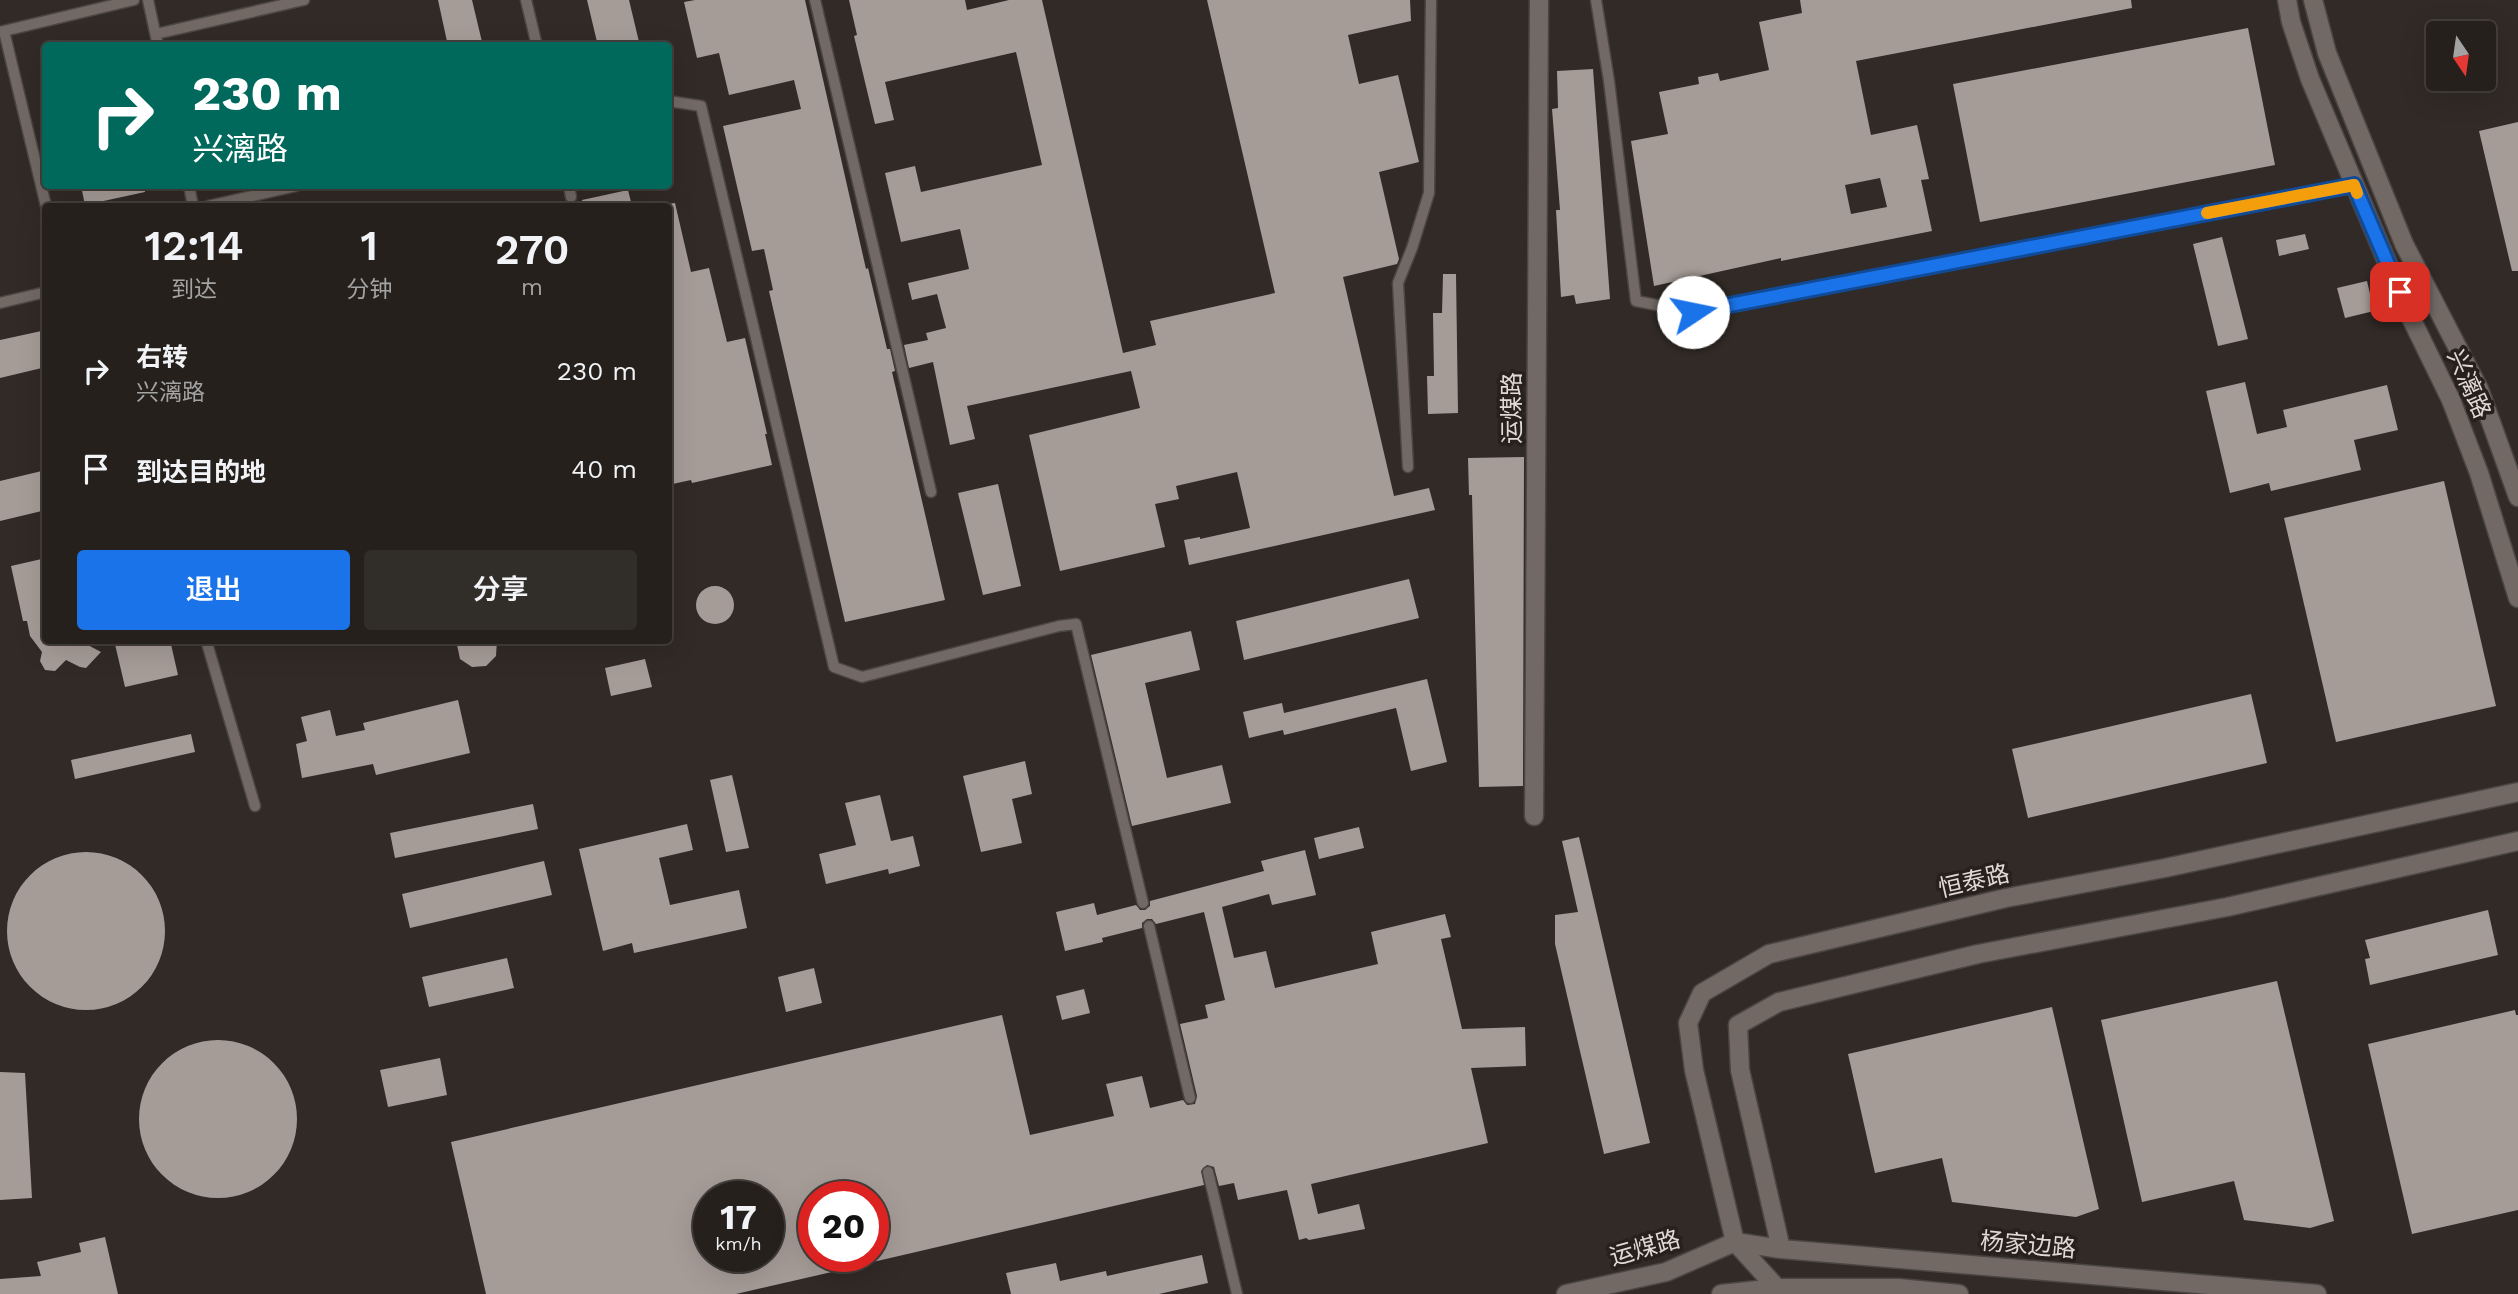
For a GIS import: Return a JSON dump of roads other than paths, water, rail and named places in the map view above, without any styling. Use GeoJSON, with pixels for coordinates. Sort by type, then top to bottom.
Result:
{"type":"FeatureCollection","features":[{"type":"Feature","properties":{"kind":"street","name":"运煤路"},"geometry":{"type":"LineString","coordinates":[[1534,816],[1539,0]]}},
{"type":"Feature","properties":{"kind":"street","name":"兴漓路"},"geometry":{"type":"LineString","coordinates":[[2287,0],[2291,22],[2310,79],[2409,314],[2451,400],[2479,473],[2518,598]]}},
{"type":"Feature","properties":{"kind":"street","name":"兴漓路"},"geometry":{"type":"LineString","coordinates":[[2313,0],[2327,52],[2404,244],[2479,389],[2518,497]]}},
{"type":"Feature","properties":{"kind":"street","name":"恒泰路"},"geometry":{"type":"LineString","coordinates":[[1735,1242],[1694,1070],[1688,1023],[1702,993],[1769,954],[2006,898],[2165,868],[2518,792]]}},
{"type":"Feature","properties":{"kind":"street"},"geometry":{"type":"LineString","coordinates":[[1781,1249],[1740,1070],[1738,1025],[1748,1019],[1779,1002],[1979,954],[2227,907],[2518,841]]}},
{"type":"Feature","properties":{"kind":"street","name":"运煤路"},"geometry":{"type":"LineString","coordinates":[[1566,1294],[1666,1272],[1735,1242]]}},
{"type":"Feature","properties":{"kind":"street","name":"杨家边路"},"geometry":{"type":"LineString","coordinates":[[1735,1242],[1781,1249],[2317,1294]]}},
{"type":"Feature","properties":{"kind":"street"},"geometry":{"type":"LineString","coordinates":[[1735,1242],[1778,1291]]}},
{"type":"Feature","properties":{"kind":"street"},"geometry":{"type":"LineString","coordinates":[[1721,1294],[1898,1288],[1959,1294]]}},
{"type":"Feature","properties":{"kind":"lane"},"geometry":{"type":"LineString","coordinates":[[45,203],[2,32],[134,0]]}},
{"type":"Feature","properties":{"kind":"lane"},"geometry":{"type":"LineString","coordinates":[[148,0],[158,42]]}},
{"type":"Feature","properties":{"kind":"lane"},"geometry":{"type":"LineString","coordinates":[[156,34],[304,0]]}},
{"type":"Feature","properties":{"kind":"lane"},"geometry":{"type":"LineString","coordinates":[[526,0],[536,42]]}},
{"type":"Feature","properties":{"kind":"lane"},"geometry":{"type":"LineString","coordinates":[[815,0],[931,492]]}},
{"type":"Feature","properties":{"kind":"lane"},"geometry":{"type":"LineString","coordinates":[[1408,467],[1398,283],[1429,193],[1431,0]]}},
{"type":"Feature","properties":{"kind":"lane"},"geometry":{"type":"LineString","coordinates":[[1596,0],[1609,81],[1636,301],[1693,312],[2354,185]]}},
{"type":"Feature","properties":{"kind":"lane"},"geometry":{"type":"LineString","coordinates":[[672,102],[701,106],[834,667],[862,677],[1059,626],[1076,624],[1143,903]]}},
{"type":"Feature","properties":{"kind":"lane"},"geometry":{"type":"LineString","coordinates":[[221,203],[283,189]]}},
{"type":"Feature","properties":{"kind":"lane"},"geometry":{"type":"LineString","coordinates":[[570,189],[571,197]]}},
{"type":"Feature","properties":{"kind":"lane"},"geometry":{"type":"LineString","coordinates":[[0,303],[42,293]]}},
{"type":"Feature","properties":{"kind":"lane"},"geometry":{"type":"LineString","coordinates":[[207,644],[255,806]]}},
{"type":"Feature","properties":{"kind":"lane"},"geometry":{"type":"LineString","coordinates":[[1149,926],[1190,1098]]}},
{"type":"Feature","properties":{"kind":"lane"},"geometry":{"type":"LineString","coordinates":[[1208,1172],[1237,1294]]}}]}
